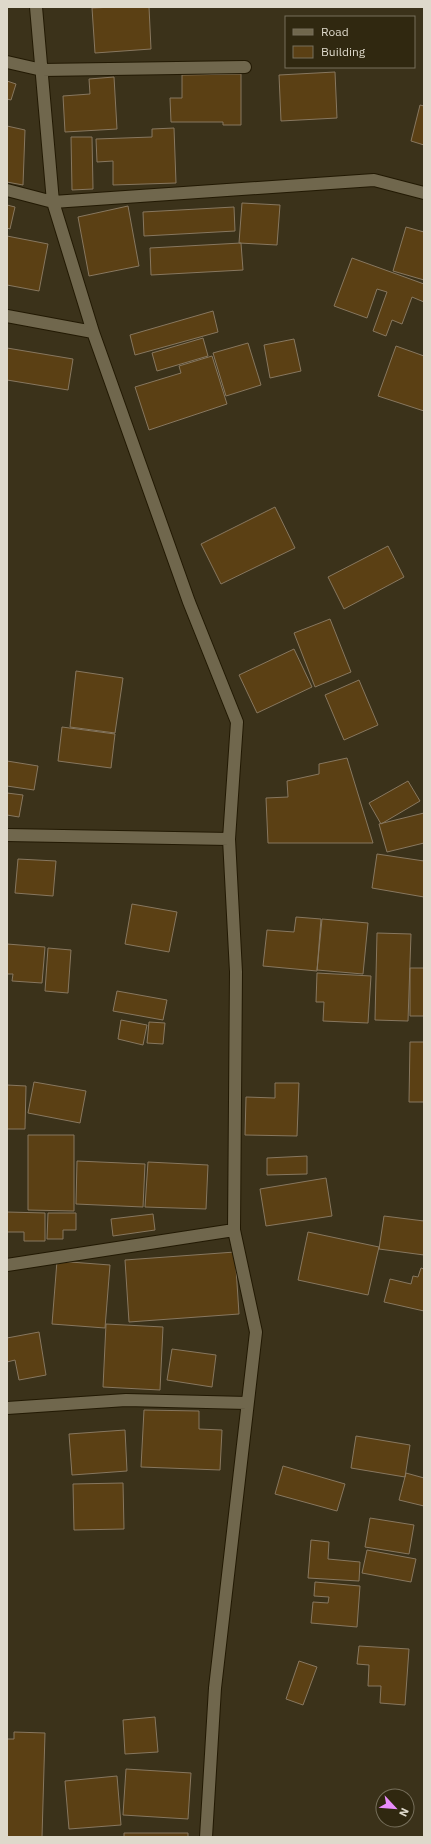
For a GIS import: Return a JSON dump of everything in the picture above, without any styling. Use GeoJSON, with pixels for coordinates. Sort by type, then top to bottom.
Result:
{"type":"FeatureCollection","features":[{"type":"Feature","properties":{"kind":"street"},"geometry":{"type":"LineString","coordinates":[[36,7],[53,202],[93,332],[189,602],[238,722],[229,839],[236,972],[234,1230],[256,1332],[215,1688],[206,1837]]}},
{"type":"Feature","properties":{"kind":"street"},"geometry":{"type":"LineString","coordinates":[[7,62],[42,70],[245,67]]}},
{"type":"Feature","properties":{"kind":"street"},"geometry":{"type":"LineString","coordinates":[[7,190],[53,202],[374,180],[424,193]]}},
{"type":"Feature","properties":{"kind":"street"},"geometry":{"type":"LineString","coordinates":[[7,316],[93,332]]}},
{"type":"Feature","properties":{"kind":"street"},"geometry":{"type":"LineString","coordinates":[[7,834],[229,839]]}},
{"type":"Feature","properties":{"kind":"street"},"geometry":{"type":"LineString","coordinates":[[7,1265],[234,1230]]}},
{"type":"Feature","properties":{"kind":"street"},"geometry":{"type":"LineString","coordinates":[[7,1408],[126,1400],[247,1403]]}},
{"type":"Feature","properties":{"kind":"building"},"geometry":{"type":"Polygon","coordinates":[[[149,7],[151,49],[95,53],[92,8],[149,7]]]}},
{"type":"Feature","properties":{"kind":"building"},"geometry":{"type":"Polygon","coordinates":[[[335,72],[337,118],[281,121],[279,75],[335,72]]]}},
{"type":"Feature","properties":{"kind":"building"},"geometry":{"type":"Polygon","coordinates":[[[241,74],[241,125],[223,125],[223,122],[171,122],[170,98],[182,98],[182,75],[241,74]]]}},
{"type":"Feature","properties":{"kind":"building"},"geometry":{"type":"Polygon","coordinates":[[[114,77],[117,129],[65,132],[63,96],[90,94],[89,79],[114,77]]]}},
{"type":"Feature","properties":{"kind":"building"},"geometry":{"type":"Polygon","coordinates":[[[7,81],[16,84],[11,100],[7,99],[7,81]]]}},
{"type":"Feature","properties":{"kind":"building"},"geometry":{"type":"Polygon","coordinates":[[[420,105],[424,106],[424,145],[411,141],[420,105]]]}},
{"type":"Feature","properties":{"kind":"building"},"geometry":{"type":"Polygon","coordinates":[[[7,126],[25,130],[23,185],[7,182],[7,126]]]}},
{"type":"Feature","properties":{"kind":"building"},"geometry":{"type":"Polygon","coordinates":[[[174,128],[176,183],[113,185],[113,161],[97,162],[96,139],[152,137],[152,129],[174,128]]]}},
{"type":"Feature","properties":{"kind":"building"},"geometry":{"type":"Polygon","coordinates":[[[71,137],[92,137],[93,189],[72,190],[71,137]]]}},
{"type":"Feature","properties":{"kind":"building"},"geometry":{"type":"Polygon","coordinates":[[[242,203],[280,205],[277,245],[239,243],[242,203]]]}},
{"type":"Feature","properties":{"kind":"building"},"geometry":{"type":"Polygon","coordinates":[[[7,205],[15,207],[10,229],[7,228],[7,205]]]}},
{"type":"Feature","properties":{"kind":"building"},"geometry":{"type":"Polygon","coordinates":[[[128,206],[139,266],[89,276],[78,217],[128,206]]]}},
{"type":"Feature","properties":{"kind":"building"},"geometry":{"type":"Polygon","coordinates":[[[234,207],[235,231],[144,236],[143,212],[234,207]]]}},
{"type":"Feature","properties":{"kind":"building"},"geometry":{"type":"Polygon","coordinates":[[[406,227],[424,232],[424,280],[393,271],[406,227]]]}},
{"type":"Feature","properties":{"kind":"building"},"geometry":{"type":"Polygon","coordinates":[[[7,236],[48,244],[39,291],[7,285],[7,236]]]}},
{"type":"Feature","properties":{"kind":"building"},"geometry":{"type":"Polygon","coordinates":[[[241,243],[243,270],[151,275],[150,248],[241,243]]]}},
{"type":"Feature","properties":{"kind":"building"},"geometry":{"type":"Polygon","coordinates":[[[352,258],[424,284],[424,302],[412,297],[402,324],[392,320],[386,336],[373,331],[387,292],[377,289],[367,318],[334,306],[352,258]]]}},
{"type":"Feature","properties":{"kind":"building"},"geometry":{"type":"Polygon","coordinates":[[[213,311],[218,332],[135,355],[130,335],[213,311]]]}},
{"type":"Feature","properties":{"kind":"building"},"geometry":{"type":"Polygon","coordinates":[[[203,338],[208,356],[157,371],[152,353],[203,338]]]}},
{"type":"Feature","properties":{"kind":"building"},"geometry":{"type":"Polygon","coordinates":[[[294,339],[301,371],[270,378],[264,345],[294,339]]]}},
{"type":"Feature","properties":{"kind":"building"},"geometry":{"type":"Polygon","coordinates":[[[248,343],[261,385],[226,396],[213,353],[248,343]]]}},
{"type":"Feature","properties":{"kind":"building"},"geometry":{"type":"Polygon","coordinates":[[[396,346],[424,356],[424,411],[378,396],[396,346]]]}},
{"type":"Feature","properties":{"kind":"building"},"geometry":{"type":"Polygon","coordinates":[[[7,348],[73,359],[68,390],[7,380],[7,348]]]}},
{"type":"Feature","properties":{"kind":"building"},"geometry":{"type":"Polygon","coordinates":[[[212,356],[227,404],[149,430],[135,387],[181,373],[179,366],[212,356]]]}},
{"type":"Feature","properties":{"kind":"building"},"geometry":{"type":"Polygon","coordinates":[[[275,507],[295,548],[221,584],[201,544],[275,507]]]}},
{"type":"Feature","properties":{"kind":"building"},"geometry":{"type":"Polygon","coordinates":[[[388,546],[404,577],[344,609],[328,577],[388,546]]]}},
{"type":"Feature","properties":{"kind":"building"},"geometry":{"type":"Polygon","coordinates":[[[330,619],[351,672],[315,687],[294,633],[330,619]]]}},
{"type":"Feature","properties":{"kind":"building"},"geometry":{"type":"Polygon","coordinates":[[[294,649],[312,687],[257,713],[239,675],[294,649]]]}},
{"type":"Feature","properties":{"kind":"building"},"geometry":{"type":"Polygon","coordinates":[[[76,671],[123,678],[115,733],[70,727],[76,671]]]}},
{"type":"Feature","properties":{"kind":"building"},"geometry":{"type":"Polygon","coordinates":[[[359,680],[378,725],[344,740],[325,695],[359,680]]]}},
{"type":"Feature","properties":{"kind":"building"},"geometry":{"type":"Polygon","coordinates":[[[62,727],[115,734],[111,768],[58,761],[62,727]]]}},
{"type":"Feature","properties":{"kind":"building"},"geometry":{"type":"Polygon","coordinates":[[[347,758],[373,843],[268,843],[266,798],[288,797],[287,781],[319,774],[319,764],[347,758]]]}},
{"type":"Feature","properties":{"kind":"building"},"geometry":{"type":"Polygon","coordinates":[[[7,761],[38,766],[34,790],[7,786],[7,761]]]}},
{"type":"Feature","properties":{"kind":"building"},"geometry":{"type":"Polygon","coordinates":[[[408,781],[420,801],[381,824],[369,803],[408,781]]]}},
{"type":"Feature","properties":{"kind":"building"},"geometry":{"type":"Polygon","coordinates":[[[7,793],[23,795],[19,817],[7,815],[7,793]]]}},
{"type":"Feature","properties":{"kind":"building"},"geometry":{"type":"Polygon","coordinates":[[[424,813],[424,843],[387,852],[379,824],[424,813]]]}},
{"type":"Feature","properties":{"kind":"building"},"geometry":{"type":"Polygon","coordinates":[[[377,854],[424,861],[424,897],[372,888],[377,854]]]}},
{"type":"Feature","properties":{"kind":"building"},"geometry":{"type":"Polygon","coordinates":[[[18,859],[56,861],[53,896],[15,893],[18,859]]]}},
{"type":"Feature","properties":{"kind":"building"},"geometry":{"type":"Polygon","coordinates":[[[132,904],[177,912],[169,952],[125,944],[132,904]]]}},
{"type":"Feature","properties":{"kind":"building"},"geometry":{"type":"Polygon","coordinates":[[[296,917],[321,919],[317,971],[263,966],[267,930],[294,932],[296,917]]]}},
{"type":"Feature","properties":{"kind":"building"},"geometry":{"type":"Polygon","coordinates":[[[322,919],[368,923],[363,974],[317,970],[322,919]]]}},
{"type":"Feature","properties":{"kind":"building"},"geometry":{"type":"Polygon","coordinates":[[[377,933],[411,934],[408,1021],[375,1020],[377,933]]]}},
{"type":"Feature","properties":{"kind":"building"},"geometry":{"type":"Polygon","coordinates":[[[7,944],[45,947],[42,983],[12,981],[13,974],[7,974],[7,944]]]}},
{"type":"Feature","properties":{"kind":"building"},"geometry":{"type":"Polygon","coordinates":[[[48,948],[71,950],[68,993],[45,991],[48,948]]]}},
{"type":"Feature","properties":{"kind":"building"},"geometry":{"type":"Polygon","coordinates":[[[410,968],[424,968],[424,1016],[410,1016],[410,968]]]}},
{"type":"Feature","properties":{"kind":"building"},"geometry":{"type":"Polygon","coordinates":[[[317,973],[371,976],[368,1023],[323,1021],[324,1002],[316,1002],[317,973]]]}},
{"type":"Feature","properties":{"kind":"building"},"geometry":{"type":"Polygon","coordinates":[[[117,991],[167,1000],[163,1020],[113,1011],[117,991]]]}},
{"type":"Feature","properties":{"kind":"building"},"geometry":{"type":"Polygon","coordinates":[[[121,1020],[147,1025],[143,1045],[118,1039],[121,1020]]]}},
{"type":"Feature","properties":{"kind":"building"},"geometry":{"type":"Polygon","coordinates":[[[149,1022],[165,1023],[163,1044],[147,1043],[149,1022]]]}},
{"type":"Feature","properties":{"kind":"building"},"geometry":{"type":"Polygon","coordinates":[[[410,1042],[424,1042],[424,1102],[409,1102],[410,1042]]]}},
{"type":"Feature","properties":{"kind":"building"},"geometry":{"type":"Polygon","coordinates":[[[34,1082],[86,1091],[80,1123],[28,1113],[34,1082]]]}},
{"type":"Feature","properties":{"kind":"building"},"geometry":{"type":"Polygon","coordinates":[[[275,1083],[299,1083],[297,1136],[245,1135],[246,1097],[275,1098],[275,1083]]]}},
{"type":"Feature","properties":{"kind":"building"},"geometry":{"type":"Polygon","coordinates":[[[7,1085],[26,1086],[25,1129],[7,1129],[7,1085]]]}},
{"type":"Feature","properties":{"kind":"building"},"geometry":{"type":"Polygon","coordinates":[[[28,1135],[74,1135],[74,1211],[28,1210],[28,1135]]]}},
{"type":"Feature","properties":{"kind":"building"},"geometry":{"type":"Polygon","coordinates":[[[307,1156],[307,1174],[267,1175],[267,1158],[307,1156]]]}},
{"type":"Feature","properties":{"kind":"building"},"geometry":{"type":"Polygon","coordinates":[[[77,1161],[145,1164],[143,1207],[76,1204],[77,1161]]]}},
{"type":"Feature","properties":{"kind":"building"},"geometry":{"type":"Polygon","coordinates":[[[148,1162],[208,1165],[206,1209],[145,1207],[148,1162]]]}},
{"type":"Feature","properties":{"kind":"building"},"geometry":{"type":"Polygon","coordinates":[[[326,1178],[332,1216],[266,1226],[260,1189],[326,1178]]]}},
{"type":"Feature","properties":{"kind":"building"},"geometry":{"type":"Polygon","coordinates":[[[7,1212],[45,1213],[45,1241],[24,1241],[24,1232],[7,1232],[7,1212]]]}},
{"type":"Feature","properties":{"kind":"building"},"geometry":{"type":"Polygon","coordinates":[[[48,1213],[76,1213],[76,1230],[63,1230],[63,1239],[47,1239],[48,1213]]]}},
{"type":"Feature","properties":{"kind":"building"},"geometry":{"type":"Polygon","coordinates":[[[153,1214],[155,1230],[113,1236],[111,1219],[153,1214]]]}},
{"type":"Feature","properties":{"kind":"building"},"geometry":{"type":"Polygon","coordinates":[[[384,1216],[424,1221],[424,1255],[379,1249],[384,1216]]]}},
{"type":"Feature","properties":{"kind":"building"},"geometry":{"type":"Polygon","coordinates":[[[308,1232],[379,1247],[368,1295],[298,1280],[308,1232]]]}},
{"type":"Feature","properties":{"kind":"building"},"geometry":{"type":"Polygon","coordinates":[[[235,1252],[239,1314],[129,1322],[125,1260],[235,1252]]]}},
{"type":"Feature","properties":{"kind":"building"},"geometry":{"type":"Polygon","coordinates":[[[57,1261],[110,1265],[105,1328],[52,1324],[57,1261]]]}},
{"type":"Feature","properties":{"kind":"building"},"geometry":{"type":"Polygon","coordinates":[[[421,1268],[424,1269],[424,1311],[384,1302],[390,1279],[411,1284],[413,1276],[418,1277],[421,1268]]]}},
{"type":"Feature","properties":{"kind":"building"},"geometry":{"type":"Polygon","coordinates":[[[106,1324],[163,1327],[160,1390],[103,1387],[106,1324]]]}},
{"type":"Feature","properties":{"kind":"building"},"geometry":{"type":"Polygon","coordinates":[[[39,1332],[46,1375],[19,1380],[15,1360],[7,1362],[7,1338],[39,1332]]]}},
{"type":"Feature","properties":{"kind":"building"},"geometry":{"type":"Polygon","coordinates":[[[172,1349],[216,1355],[212,1387],[167,1380],[172,1349]]]}},
{"type":"Feature","properties":{"kind":"building"},"geometry":{"type":"Polygon","coordinates":[[[144,1410],[199,1411],[199,1429],[222,1430],[220,1470],[141,1467],[144,1410]]]}},
{"type":"Feature","properties":{"kind":"building"},"geometry":{"type":"Polygon","coordinates":[[[125,1430],[127,1471],[72,1475],[69,1434],[125,1430]]]}},
{"type":"Feature","properties":{"kind":"building"},"geometry":{"type":"Polygon","coordinates":[[[356,1436],[410,1445],[405,1477],[351,1468],[356,1436]]]}},
{"type":"Feature","properties":{"kind":"building"},"geometry":{"type":"Polygon","coordinates":[[[283,1466],[345,1484],[337,1511],[275,1494],[283,1466]]]}},
{"type":"Feature","properties":{"kind":"building"},"geometry":{"type":"Polygon","coordinates":[[[406,1473],[424,1478],[424,1506],[399,1500],[406,1473]]]}},
{"type":"Feature","properties":{"kind":"building"},"geometry":{"type":"Polygon","coordinates":[[[123,1483],[124,1529],[74,1530],[73,1484],[123,1483]]]}},
{"type":"Feature","properties":{"kind":"building"},"geometry":{"type":"Polygon","coordinates":[[[370,1518],[414,1525],[409,1554],[365,1547],[370,1518]]]}},
{"type":"Feature","properties":{"kind":"building"},"geometry":{"type":"Polygon","coordinates":[[[311,1540],[329,1542],[328,1559],[360,1562],[359,1581],[308,1578],[311,1540]]]}},
{"type":"Feature","properties":{"kind":"building"},"geometry":{"type":"Polygon","coordinates":[[[367,1550],[416,1559],[411,1582],[362,1573],[367,1550]]]}},
{"type":"Feature","properties":{"kind":"building"},"geometry":{"type":"Polygon","coordinates":[[[315,1582],[360,1586],[357,1627],[311,1623],[313,1602],[328,1603],[329,1597],[314,1596],[315,1582]]]}},
{"type":"Feature","properties":{"kind":"building"},"geometry":{"type":"Polygon","coordinates":[[[359,1646],[409,1649],[405,1705],[380,1703],[381,1686],[368,1686],[369,1665],[357,1664],[359,1646]]]}},
{"type":"Feature","properties":{"kind":"building"},"geometry":{"type":"Polygon","coordinates":[[[299,1661],[317,1667],[303,1705],[286,1699],[299,1661]]]}},
{"type":"Feature","properties":{"kind":"building"},"geometry":{"type":"Polygon","coordinates":[[[155,1717],[158,1752],[125,1754],[123,1720],[155,1717]]]}},
{"type":"Feature","properties":{"kind":"building"},"geometry":{"type":"Polygon","coordinates":[[[14,1732],[45,1733],[42,1837],[7,1837],[7,1739],[14,1739],[14,1732]]]}},
{"type":"Feature","properties":{"kind":"building"},"geometry":{"type":"Polygon","coordinates":[[[126,1769],[191,1773],[188,1819],[123,1815],[126,1769]]]}},
{"type":"Feature","properties":{"kind":"building"},"geometry":{"type":"Polygon","coordinates":[[[117,1776],[121,1825],[69,1829],[65,1781],[117,1776]]]}},
{"type":"Feature","properties":{"kind":"building"},"geometry":{"type":"Polygon","coordinates":[[[124,1833],[188,1833],[188,1837],[124,1837],[124,1833]]]}}]}
